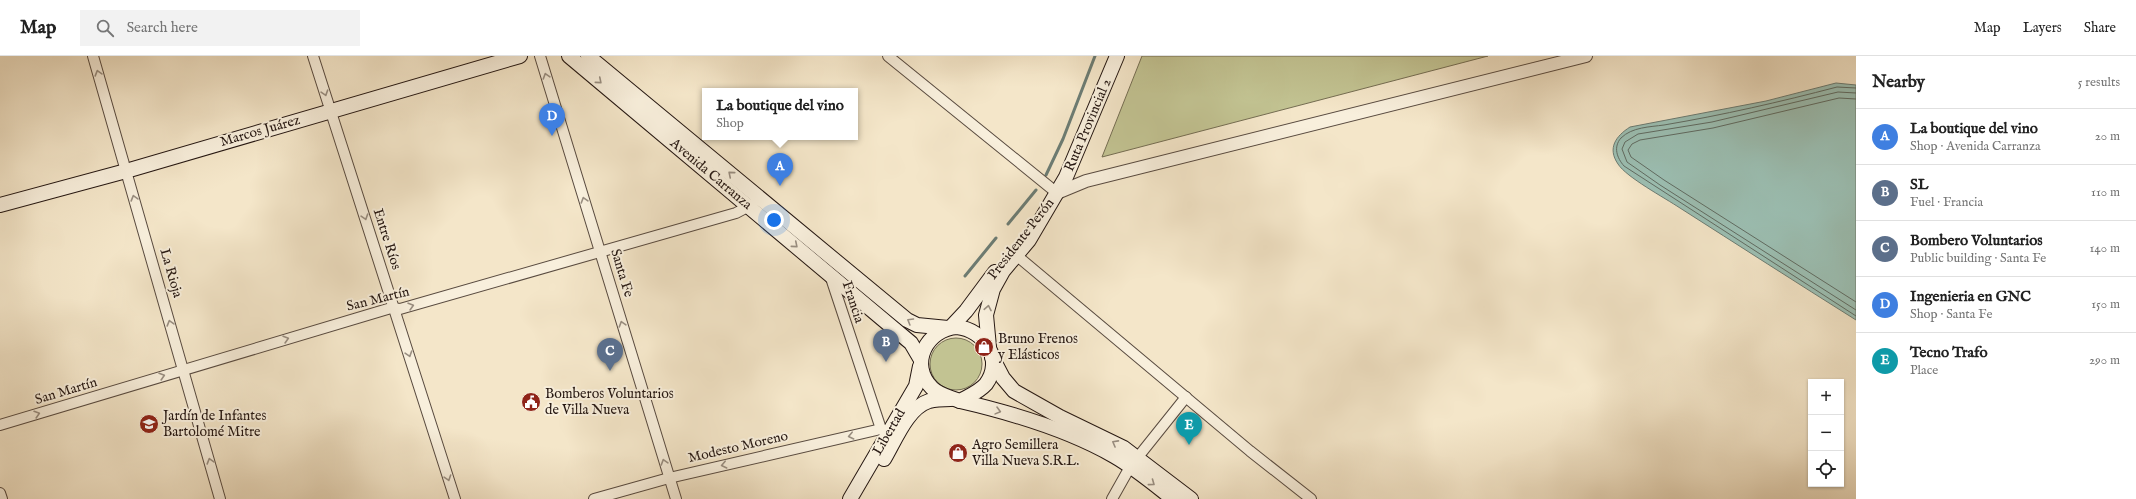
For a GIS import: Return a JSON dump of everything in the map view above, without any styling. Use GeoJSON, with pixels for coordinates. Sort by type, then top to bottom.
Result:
{"type":"FeatureCollection","features":[{"type":"Feature","properties":{"kind":"main road","name":"Marcos Juárez"},"geometry":{"type":"LineString","coordinates":[[0,205],[126,171],[520,56]]}},
{"type":"Feature","properties":{"kind":"main road","name":"Avenida Carranza"},"geometry":{"type":"LineString","coordinates":[[569,56],[755,203],[907,320],[917,325],[949,328]]}},
{"type":"Feature","properties":{"kind":"main road","name":"Avenida Carranza"},"geometry":{"type":"LineString","coordinates":[[588,56],[755,203],[830,274],[911,343],[921,362]]}},
{"type":"Feature","properties":{"kind":"main road","name":"Ruta Provincial 2"},"geometry":{"type":"LineString","coordinates":[[1057,193],[1074,162],[1117,56]]}},
{"type":"Feature","properties":{"kind":"main road","name":"Presidente Perón"},"geometry":{"type":"LineString","coordinates":[[991,352],[986,315],[993,288],[1016,255],[1029,240],[1057,193]]}},
{"type":"Feature","properties":{"kind":"main road","name":"Presidente Perón"},"geometry":{"type":"LineString","coordinates":[[949,328],[966,310],[1034,220],[1057,193]]}},
{"type":"Feature","properties":{"kind":"main road"},"geometry":{"type":"LineString","coordinates":[[1173,499],[1133,462],[1107,439],[1060,417],[1014,392],[1003,378],[991,352],[981,336],[970,329],[949,328],[939,332],[928,341],[921,362],[924,376],[930,387],[941,395],[1018,416],[1133,462],[1191,499]]}},
{"type":"Feature","properties":{"kind":"main road"},"geometry":{"type":"LineString","coordinates":[[956,400],[976,393],[986,384],[992,371],[991,352]]}},
{"type":"Feature","properties":{"kind":"main road","name":"Libertad"},"geometry":{"type":"LineString","coordinates":[[850,499],[884,431],[916,386],[921,362]]}},
{"type":"Feature","properties":{"kind":"main road","name":"Libertad"},"geometry":{"type":"LineString","coordinates":[[860,499],[910,416],[918,407],[929,401],[956,400]]}},
{"type":"Feature","properties":{"kind":"street","name":"La Rioja"},"geometry":{"type":"LineString","coordinates":[[93,56],[184,369],[220,499]]}},
{"type":"Feature","properties":{"kind":"street","name":"Entre Ríos"},"geometry":{"type":"LineString","coordinates":[[312,56],[395,309],[455,499]]}},
{"type":"Feature","properties":{"kind":"street","name":"Santa Fe"},"geometry":{"type":"LineString","coordinates":[[540,56],[676,499]]}},
{"type":"Feature","properties":{"kind":"street"},"geometry":{"type":"LineString","coordinates":[[888,56],[1057,193],[1094,179],[1586,56]]}},
{"type":"Feature","properties":{"kind":"street","name":"San Martín"},"geometry":{"type":"LineString","coordinates":[[0,426],[184,369],[383,311],[400,309],[736,213],[755,203]]}},
{"type":"Feature","properties":{"kind":"street"},"geometry":{"type":"LineString","coordinates":[[1016,255],[1311,499]]}},
{"type":"Feature","properties":{"kind":"street","name":"Francia"},"geometry":{"type":"LineString","coordinates":[[830,274],[884,431]]}},
{"type":"Feature","properties":{"kind":"street"},"geometry":{"type":"LineString","coordinates":[[1112,499],[1133,462],[1186,397]]}},
{"type":"Feature","properties":{"kind":"street","name":"Modesto Moreno"},"geometry":{"type":"LineString","coordinates":[[594,499],[669,478],[884,431]]}},
{"type":"Feature","properties":{"kind":"street"},"geometry":{"type":"LineString","coordinates":[[0,493],[2,499]]}},
{"type":"Feature","properties":{"kind":"green space"},"geometry":{"type":"Polygon","coordinates":[[[1142,56],[1488,56],[1102,157],[1142,56]]]}},
{"type":"Feature","properties":{"kind":"green space"},"geometry":{"type":"Polygon","coordinates":[[[956,338],[970,342],[978,350],[982,364],[978,378],[970,386],[956,390],[942,386],[934,378],[930,364],[934,350],[942,342],[956,338]]]}},
{"type":"Feature","properties":{"kind":"water"},"geometry":{"type":"Polygon","coordinates":[[[1836,83],[1856,85],[1856,320],[1637,181],[1622,169],[1613,153],[1613,148],[1617,138],[1630,127],[1766,101],[1836,83]]]}},
{"type":"Feature","properties":{"kind":"waterway"},"geometry":{"type":"LineString","coordinates":[[1046,175],[1063,139],[1095,56]]}},
{"type":"Feature","properties":{"kind":"waterway"},"geometry":{"type":"LineString","coordinates":[[1008,224],[1036,190]]}},
{"type":"Feature","properties":{"kind":"waterway"},"geometry":{"type":"LineString","coordinates":[[965,276],[996,238]]}},
{"type":"Feature","properties":{"kind":"place","name":"Ingenieria en GNC"},"geometry":{"type":"Point","coordinates":[552,136]}},
{"type":"Feature","properties":{"kind":"place","name":"La boutique del vino"},"geometry":{"type":"Point","coordinates":[780,186]}},
{"type":"Feature","properties":{"kind":"place","name":"Bruno Frenos y Elásticos"},"geometry":{"type":"Point","coordinates":[984,347]}},
{"type":"Feature","properties":{"kind":"place","name":"SL"},"geometry":{"type":"Point","coordinates":[886,362]}},
{"type":"Feature","properties":{"kind":"place","name":"Bombero Voluntarios"},"geometry":{"type":"Point","coordinates":[610,371]}},
{"type":"Feature","properties":{"kind":"place","name":"Bomberos Voluntarios de Villa Nueva"},"geometry":{"type":"Point","coordinates":[531,402]}},
{"type":"Feature","properties":{"kind":"place","name":"Jardín de Infantes Bartolomé Mitre"},"geometry":{"type":"Point","coordinates":[149,424]}},
{"type":"Feature","properties":{"kind":"place","name":"Tecno Trafo"},"geometry":{"type":"Point","coordinates":[1189,445]}},
{"type":"Feature","properties":{"kind":"place","name":"Agro Semillera Villa Nueva S.R.L."},"geometry":{"type":"Point","coordinates":[958,453]}}]}
